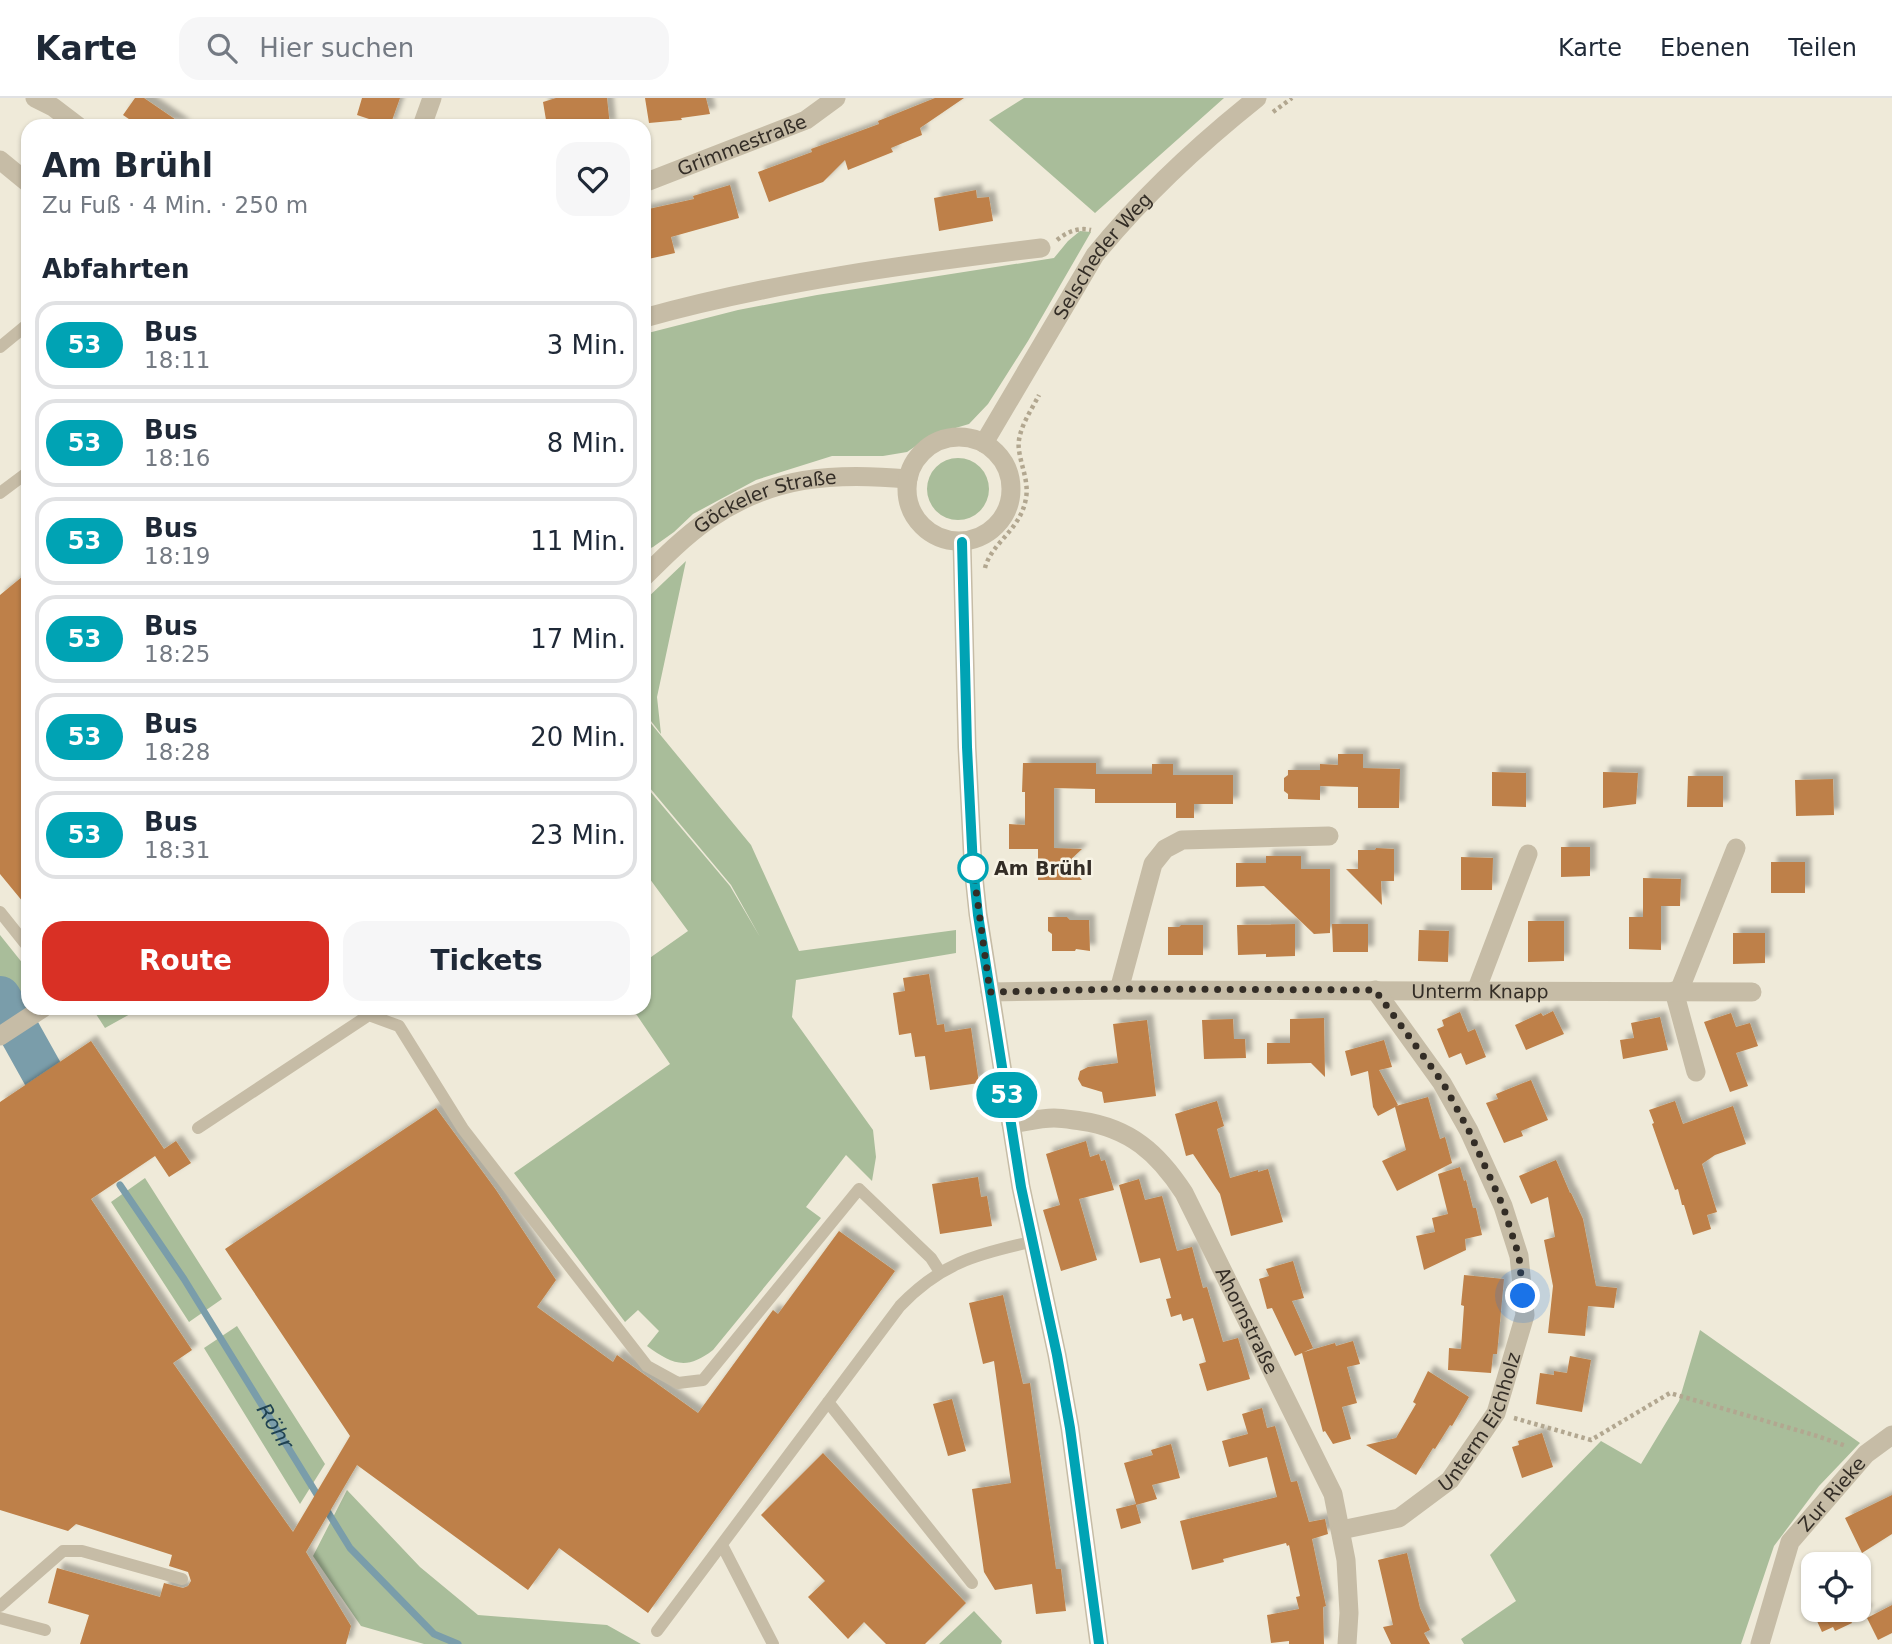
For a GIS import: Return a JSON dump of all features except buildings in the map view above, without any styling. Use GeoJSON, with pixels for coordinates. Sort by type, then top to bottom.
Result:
{"type":"FeatureCollection","features":[{"type":"Feature","properties":{"kind":"street"},"geometry":{"type":"LineString","coordinates":[[35,98],[69,119]]}},
{"type":"Feature","properties":{"kind":"street"},"geometry":{"type":"LineString","coordinates":[[424,119],[432,98]]}},
{"type":"Feature","properties":{"kind":"street","name":"Grimmestraße"},"geometry":{"type":"LineString","coordinates":[[651,180],[806,120],[836,98]]}},
{"type":"Feature","properties":{"kind":"street","name":"Selscheder Weg"},"geometry":{"type":"LineString","coordinates":[[985,443],[1095,256],[1112,234],[1162,180],[1256,98]]}},
{"type":"Feature","properties":{"kind":"street"},"geometry":{"type":"LineString","coordinates":[[0,160],[21,177]]}},
{"type":"Feature","properties":{"kind":"street"},"geometry":{"type":"LineString","coordinates":[[651,316],[697,303],[766,289],[902,266],[1041,248]]}},
{"type":"Feature","properties":{"kind":"street"},"geometry":{"type":"LineString","coordinates":[[951,438],[968,438],[985,443],[998,454],[1011,482],[1011,497],[1003,516],[990,531],[979,538],[962,542],[940,538],[926,530],[915,518],[909,505],[908,479],[915,461],[934,443],[951,438]]}},
{"type":"Feature","properties":{"kind":"street","name":"Göckeler Straße"},"geometry":{"type":"LineString","coordinates":[[651,571],[708,520],[743,500],[782,485],[825,477],[867,475],[908,479]]}},
{"type":"Feature","properties":{"kind":"street"},"geometry":{"type":"LineString","coordinates":[[962,542],[973,867],[1021,1187],[1070,1428],[1099,1644]]}},
{"type":"Feature","properties":{"kind":"street"},"geometry":{"type":"LineString","coordinates":[[1119,989],[1153,864],[1165,849],[1182,840],[1329,836]]}},
{"type":"Feature","properties":{"kind":"street"},"geometry":{"type":"LineString","coordinates":[[1696,1072],[1676,991],[1736,848]]}},
{"type":"Feature","properties":{"kind":"street"},"geometry":{"type":"LineString","coordinates":[[1476,990],[1528,854]]}},
{"type":"Feature","properties":{"kind":"street","name":"Unterm Knapp"},"geometry":{"type":"LineString","coordinates":[[990,992],[1119,989],[1752,992]]}},
{"type":"Feature","properties":{"kind":"street","name":"Unterm Eichholz"},"geometry":{"type":"LineString","coordinates":[[1341,1530],[1399,1518],[1450,1480],[1496,1413],[1525,1315],[1519,1256],[1503,1206],[1469,1131],[1443,1083],[1375,990]]}},
{"type":"Feature","properties":{"kind":"street"},"geometry":{"type":"LineString","coordinates":[[0,1036],[33,1015]]}},
{"type":"Feature","properties":{"kind":"street","name":"Ahornstraße"},"geometry":{"type":"LineString","coordinates":[[1011,1124],[1056,1118],[1099,1124],[1125,1133],[1149,1150],[1171,1172],[1194,1210],[1333,1494],[1346,1560],[1349,1613],[1347,1644]]}},
{"type":"Feature","properties":{"kind":"street","name":"Zur Rieke"},"geometry":{"type":"LineString","coordinates":[[1760,1644],[1790,1542],[1866,1454],[1892,1435]]}},
{"type":"Feature","properties":{"kind":"lane"},"geometry":{"type":"LineString","coordinates":[[0,347],[21,330]]}},
{"type":"Feature","properties":{"kind":"lane"},"geometry":{"type":"LineString","coordinates":[[0,493],[21,476]]}},
{"type":"Feature","properties":{"kind":"lane"},"geometry":{"type":"LineString","coordinates":[[0,912],[21,938]]}},
{"type":"Feature","properties":{"kind":"lane"},"geometry":{"type":"LineString","coordinates":[[198,1128],[361,1015]]}},
{"type":"Feature","properties":{"kind":"lane"},"geometry":{"type":"LineString","coordinates":[[376,1015],[399,1026],[463,1129],[648,1366],[678,1383],[703,1380],[859,1189],[932,1258],[940,1272]]}},
{"type":"Feature","properties":{"kind":"lane"},"geometry":{"type":"LineString","coordinates":[[657,1631],[900,1306],[916,1289],[940,1272],[961,1262],[990,1251],[1031,1242]]}},
{"type":"Feature","properties":{"kind":"lane"},"geometry":{"type":"LineString","coordinates":[[828,1402],[972,1583]]}},
{"type":"Feature","properties":{"kind":"lane"},"geometry":{"type":"LineString","coordinates":[[722,1545],[773,1644]]}},
{"type":"Feature","properties":{"kind":"lane"},"geometry":{"type":"LineString","coordinates":[[0,1606],[63,1551],[82,1551],[182,1579]]}},
{"type":"Feature","properties":{"kind":"lane"},"geometry":{"type":"LineString","coordinates":[[0,1618],[44,1630]]}},
{"type":"Feature","properties":{"kind":"path"},"geometry":{"type":"LineString","coordinates":[[1272,112],[1292,98]]}},
{"type":"Feature","properties":{"kind":"path"},"geometry":{"type":"LineString","coordinates":[[1041,248],[1083,228],[1112,234]]}},
{"type":"Feature","properties":{"kind":"path"},"geometry":{"type":"LineString","coordinates":[[984,574],[990,555],[1018,522],[1026,498],[1026,480],[1018,441],[1043,388]]}},
{"type":"Feature","properties":{"kind":"path"},"geometry":{"type":"LineString","coordinates":[[1496,1413],[1591,1440],[1670,1393],[1816,1436],[1866,1454]]}},
{"type":"Feature","properties":{"kind":"green space"},"geometry":{"type":"Polygon","coordinates":[[[1024,98],[1224,98],[1095,213],[989,120],[1024,98]]]}},
{"type":"Feature","properties":{"kind":"green space"},"geometry":{"type":"Polygon","coordinates":[[[1080,231],[1091,232],[988,404],[969,424],[932,435],[907,452],[883,456],[832,456],[756,480],[693,514],[651,548],[651,332],[738,310],[817,295],[1054,258],[1080,231]]]}},
{"type":"Feature","properties":{"kind":"green space"},"geometry":{"type":"Polygon","coordinates":[[[952,458],[964,458],[980,467],[987,477],[987,501],[980,511],[964,520],[952,520],[941,515],[932,506],[927,495],[927,483],[932,472],[941,463],[952,458]]]}},
{"type":"Feature","properties":{"kind":"green space"},"geometry":{"type":"Polygon","coordinates":[[[686,561],[657,697],[661,734],[651,721],[651,594],[686,561]]]}},
{"type":"Feature","properties":{"kind":"green space"},"geometry":{"type":"Polygon","coordinates":[[[651,724],[751,845],[799,951],[956,930],[956,953],[796,980],[792,1017],[873,1130],[876,1157],[872,1181],[846,1155],[806,1207],[821,1218],[713,1350],[695,1361],[679,1363],[647,1346],[659,1331],[638,1310],[625,1322],[514,1173],[670,1064],[637,1015],[651,1015],[651,957],[688,931],[651,881],[651,792],[730,886],[760,937],[731,885],[651,789],[651,724]]]}},
{"type":"Feature","properties":{"kind":"green space"},"geometry":{"type":"Polygon","coordinates":[[[0,935],[21,961],[21,997],[0,1012],[0,935]]]}},
{"type":"Feature","properties":{"kind":"green space"},"geometry":{"type":"Polygon","coordinates":[[[97,1015],[128,1015],[105,1028],[97,1015]]]}},
{"type":"Feature","properties":{"kind":"green space"},"geometry":{"type":"Polygon","coordinates":[[[145,1178],[222,1299],[189,1322],[111,1202],[145,1178]]]}},
{"type":"Feature","properties":{"kind":"green space"},"geometry":{"type":"Polygon","coordinates":[[[237,1326],[325,1464],[300,1504],[204,1348],[237,1326]]]}},
{"type":"Feature","properties":{"kind":"green space"},"geometry":{"type":"Polygon","coordinates":[[[1700,1330],[1860,1443],[1819,1486],[1774,1546],[1741,1644],[1464,1644],[1461,1639],[1516,1601],[1490,1555],[1601,1441],[1641,1464],[1679,1401],[1700,1330]]]}},
{"type":"Feature","properties":{"kind":"green space"},"geometry":{"type":"Polygon","coordinates":[[[347,1490],[420,1567],[478,1615],[607,1625],[641,1644],[424,1644],[361,1626],[313,1556],[347,1490]]]}},
{"type":"Feature","properties":{"kind":"green space"},"geometry":{"type":"Polygon","coordinates":[[[974,1611],[1002,1641],[1001,1644],[939,1644],[974,1611]]]}},
{"type":"Feature","properties":{"kind":"waterway","name":"Röhr"},"geometry":{"type":"LineString","coordinates":[[0,997],[43,1074]]}},
{"type":"Feature","properties":{"kind":"waterway","name":"Röhr"},"geometry":{"type":"LineString","coordinates":[[120,1185],[184,1279],[350,1548],[434,1634],[458,1644]]}},
{"type":"Feature","properties":{"kind":"bus line","name":"53"},"geometry":{"type":"LineString","coordinates":[[962,542],[967,747],[978,915],[1021,1187],[1070,1428],[1099,1644]]}},
{"type":"Feature","properties":{"kind":"place","name":"Am Brühl"},"geometry":{"type":"Point","coordinates":[973,868]}},
{"type":"Feature","properties":{"kind":"route"},"geometry":{"type":"LineString","coordinates":[[973,868],[990,992],[1119,989],[1375,990],[1443,1083],[1469,1131],[1503,1206],[1519,1256],[1523,1296]]}}]}
